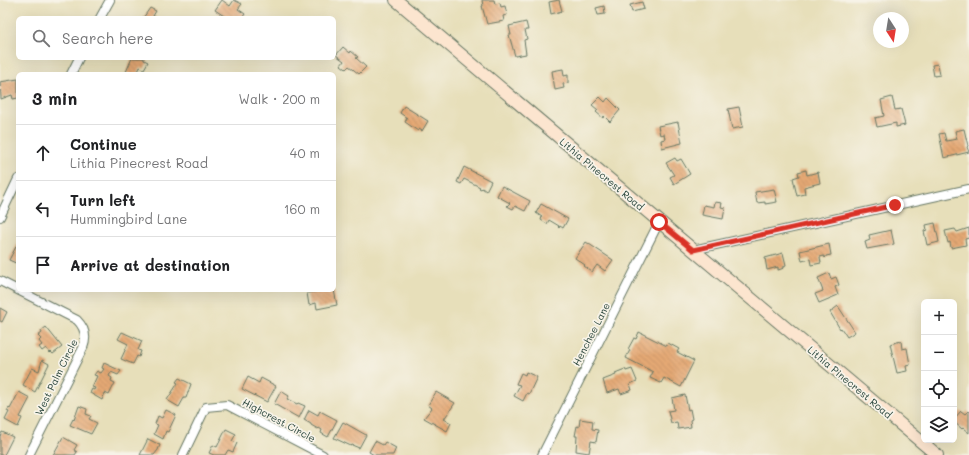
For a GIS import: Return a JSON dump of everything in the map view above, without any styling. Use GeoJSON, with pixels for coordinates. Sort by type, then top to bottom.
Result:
{"type":"FeatureCollection","features":[{"type":"Feature","properties":{"kind":"main road","name":"Lithia Pinecrest Road"},"geometry":{"type":"LineString","coordinates":[[396,0],[936,455]]}},
{"type":"Feature","properties":{"kind":"street"},"geometry":{"type":"LineString","coordinates":[[101,16],[110,0]]}},
{"type":"Feature","properties":{"kind":"street"},"geometry":{"type":"LineString","coordinates":[[72,72],[78,60]]}},
{"type":"Feature","properties":{"kind":"street"},"geometry":{"type":"LineString","coordinates":[[0,217],[2,208],[16,183]]}},
{"type":"Feature","properties":{"kind":"street"},"geometry":{"type":"LineString","coordinates":[[693,250],[969,189]]}},
{"type":"Feature","properties":{"kind":"street","name":"Henchee Lane"},"geometry":{"type":"LineString","coordinates":[[542,455],[659,222]]}},
{"type":"Feature","properties":{"kind":"street","name":"West Palm Circle"},"geometry":{"type":"LineString","coordinates":[[0,281],[16,289]]}},
{"type":"Feature","properties":{"kind":"street","name":"West Palm Circle"},"geometry":{"type":"LineString","coordinates":[[22,292],[77,320],[83,328],[86,338],[83,348],[29,455]]}},
{"type":"Feature","properties":{"kind":"street","name":"Highcrest Circle"},"geometry":{"type":"LineString","coordinates":[[183,455],[206,407],[227,405],[323,455]]}},
{"type":"Feature","properties":{"kind":"building"},"geometry":{"type":"Polygon","coordinates":[[[222,0],[230,6],[234,0],[242,4],[238,9],[245,14],[244,16],[224,16],[215,10],[222,0]]]}},
{"type":"Feature","properties":{"kind":"building"},"geometry":{"type":"Polygon","coordinates":[[[482,0],[494,0],[495,4],[500,3],[501,7],[505,6],[507,15],[503,16],[504,21],[487,24],[482,6],[482,0]]]}},
{"type":"Feature","properties":{"kind":"building"},"geometry":{"type":"Polygon","coordinates":[[[559,0],[562,11],[551,14],[549,2],[559,0]]]}},
{"type":"Feature","properties":{"kind":"building"},"geometry":{"type":"Polygon","coordinates":[[[642,2],[644,9],[632,12],[630,5],[642,2]]]}},
{"type":"Feature","properties":{"kind":"building"},"geometry":{"type":"Polygon","coordinates":[[[604,6],[605,14],[598,15],[596,8],[604,6]]]}},
{"type":"Feature","properties":{"kind":"building"},"geometry":{"type":"Polygon","coordinates":[[[150,8],[156,11],[153,16],[144,16],[150,8]]]}},
{"type":"Feature","properties":{"kind":"building"},"geometry":{"type":"Polygon","coordinates":[[[526,22],[528,30],[525,30],[527,39],[524,40],[526,54],[515,56],[509,35],[511,35],[509,26],[526,22]]]}},
{"type":"Feature","properties":{"kind":"building"},"geometry":{"type":"Polygon","coordinates":[[[343,47],[358,57],[356,58],[366,67],[359,74],[349,66],[346,69],[341,65],[344,61],[336,55],[343,47]]]}},
{"type":"Feature","properties":{"kind":"building"},"geometry":{"type":"Polygon","coordinates":[[[131,60],[144,60],[148,62],[144,69],[140,67],[138,72],[126,72],[131,60]]]}},
{"type":"Feature","properties":{"kind":"building"},"geometry":{"type":"Polygon","coordinates":[[[938,64],[940,75],[934,76],[932,65],[938,64]]]}},
{"type":"Feature","properties":{"kind":"building"},"geometry":{"type":"Polygon","coordinates":[[[563,69],[564,76],[568,75],[568,83],[563,84],[564,88],[555,90],[552,71],[563,69]]]}},
{"type":"Feature","properties":{"kind":"building"},"geometry":{"type":"Polygon","coordinates":[[[16,79],[16,98],[13,99],[12,95],[1,99],[0,82],[16,79]]]}},
{"type":"Feature","properties":{"kind":"building"},"geometry":{"type":"Polygon","coordinates":[[[600,97],[605,102],[608,98],[620,110],[610,122],[604,116],[603,118],[596,112],[598,110],[592,105],[600,97]]]}},
{"type":"Feature","properties":{"kind":"building"},"geometry":{"type":"Polygon","coordinates":[[[892,97],[895,110],[901,109],[905,125],[896,127],[896,123],[877,127],[875,118],[884,116],[881,100],[892,97]]]}},
{"type":"Feature","properties":{"kind":"building"},"geometry":{"type":"Polygon","coordinates":[[[404,106],[428,121],[422,131],[419,129],[418,131],[405,122],[407,118],[400,113],[404,106]]]}},
{"type":"Feature","properties":{"kind":"building"},"geometry":{"type":"Polygon","coordinates":[[[739,107],[743,127],[732,129],[728,109],[739,107]]]}},
{"type":"Feature","properties":{"kind":"building"},"geometry":{"type":"Polygon","coordinates":[[[678,122],[682,143],[662,148],[661,140],[665,139],[664,134],[660,135],[658,126],[678,122]]]}},
{"type":"Feature","properties":{"kind":"building"},"geometry":{"type":"Polygon","coordinates":[[[964,129],[969,152],[944,158],[939,134],[944,133],[946,141],[957,139],[955,131],[964,129]]]}},
{"type":"Feature","properties":{"kind":"building"},"geometry":{"type":"Polygon","coordinates":[[[675,158],[677,161],[681,159],[690,174],[674,184],[670,177],[674,175],[666,163],[675,158]]]}},
{"type":"Feature","properties":{"kind":"building"},"geometry":{"type":"Polygon","coordinates":[[[464,167],[491,181],[486,191],[464,179],[461,184],[457,182],[464,167]]]}},
{"type":"Feature","properties":{"kind":"building"},"geometry":{"type":"Polygon","coordinates":[[[806,170],[807,175],[818,172],[820,183],[804,187],[805,194],[797,196],[793,178],[799,176],[798,172],[806,170]]]}},
{"type":"Feature","properties":{"kind":"building"},"geometry":{"type":"Polygon","coordinates":[[[502,186],[530,201],[525,211],[515,206],[513,209],[507,206],[510,203],[497,196],[502,186]]]}},
{"type":"Feature","properties":{"kind":"building"},"geometry":{"type":"Polygon","coordinates":[[[774,189],[777,202],[765,204],[765,202],[757,203],[755,192],[774,189]]]}},
{"type":"Feature","properties":{"kind":"building"},"geometry":{"type":"Polygon","coordinates":[[[715,202],[722,203],[721,207],[725,208],[723,219],[702,215],[704,205],[714,207],[715,202]]]}},
{"type":"Feature","properties":{"kind":"building"},"geometry":{"type":"Polygon","coordinates":[[[541,204],[568,219],[563,228],[560,226],[559,228],[559,226],[549,220],[547,224],[541,220],[542,217],[536,213],[541,204]]]}},
{"type":"Feature","properties":{"kind":"building"},"geometry":{"type":"Polygon","coordinates":[[[935,223],[939,242],[927,245],[924,231],[927,230],[926,225],[935,223]]]}},
{"type":"Feature","properties":{"kind":"building"},"geometry":{"type":"Polygon","coordinates":[[[969,228],[969,238],[965,239],[966,245],[951,248],[945,231],[955,229],[957,232],[969,228]]]}},
{"type":"Feature","properties":{"kind":"building"},"geometry":{"type":"Polygon","coordinates":[[[891,230],[894,244],[867,249],[865,242],[870,240],[869,235],[891,230]]]}},
{"type":"Feature","properties":{"kind":"building"},"geometry":{"type":"Polygon","coordinates":[[[586,242],[613,260],[605,271],[597,265],[592,272],[575,258],[586,242]]]}},
{"type":"Feature","properties":{"kind":"building"},"geometry":{"type":"Polygon","coordinates":[[[829,244],[831,255],[826,256],[825,258],[824,256],[820,257],[821,263],[811,265],[810,259],[802,261],[800,251],[829,244]]]}},
{"type":"Feature","properties":{"kind":"building"},"geometry":{"type":"Polygon","coordinates":[[[16,247],[16,263],[9,260],[16,247]]]}},
{"type":"Feature","properties":{"kind":"building"},"geometry":{"type":"Polygon","coordinates":[[[783,253],[786,265],[784,268],[778,270],[778,267],[767,270],[765,258],[783,253]]]}},
{"type":"Feature","properties":{"kind":"building"},"geometry":{"type":"Polygon","coordinates":[[[829,273],[831,279],[836,277],[839,285],[835,287],[838,295],[819,303],[815,294],[823,291],[818,278],[829,273]]]}},
{"type":"Feature","properties":{"kind":"building"},"geometry":{"type":"Polygon","coordinates":[[[334,292],[337,305],[317,309],[316,303],[309,305],[307,293],[334,292]]]}},
{"type":"Feature","properties":{"kind":"building"},"geometry":{"type":"Polygon","coordinates":[[[838,306],[855,332],[847,337],[841,328],[840,329],[830,312],[838,306]]]}},
{"type":"Feature","properties":{"kind":"building"},"geometry":{"type":"Polygon","coordinates":[[[0,308],[7,312],[2,322],[0,321],[0,308]]]}},
{"type":"Feature","properties":{"kind":"building"},"geometry":{"type":"Polygon","coordinates":[[[46,327],[62,347],[53,354],[46,348],[42,351],[39,347],[42,345],[39,341],[41,339],[38,336],[46,327]]]}},
{"type":"Feature","properties":{"kind":"building"},"geometry":{"type":"Polygon","coordinates":[[[122,332],[142,341],[138,350],[141,351],[139,357],[137,356],[133,364],[121,359],[128,344],[118,339],[122,332]]]}},
{"type":"Feature","properties":{"kind":"building"},"geometry":{"type":"Polygon","coordinates":[[[639,332],[667,346],[668,343],[679,349],[677,352],[694,361],[681,387],[664,378],[661,383],[650,378],[653,372],[626,358],[630,350],[628,349],[634,338],[636,339],[639,332]]]}},
{"type":"Feature","properties":{"kind":"building"},"geometry":{"type":"Polygon","coordinates":[[[901,341],[902,349],[907,348],[910,365],[906,366],[907,371],[897,373],[890,344],[901,341]]]}},
{"type":"Feature","properties":{"kind":"building"},"geometry":{"type":"Polygon","coordinates":[[[42,360],[49,364],[35,392],[23,385],[32,368],[39,371],[42,360]]]}},
{"type":"Feature","properties":{"kind":"building"},"geometry":{"type":"Polygon","coordinates":[[[104,363],[121,371],[118,375],[111,372],[109,376],[112,378],[111,381],[115,383],[109,395],[105,393],[102,400],[90,393],[92,389],[94,390],[95,388],[92,387],[97,376],[94,375],[97,371],[101,373],[104,369],[102,368],[104,363]]]}},
{"type":"Feature","properties":{"kind":"building"},"geometry":{"type":"Polygon","coordinates":[[[625,369],[626,371],[632,369],[637,381],[630,384],[632,390],[621,394],[619,389],[607,393],[603,380],[616,375],[615,373],[625,369]]]}},
{"type":"Feature","properties":{"kind":"building"},"geometry":{"type":"Polygon","coordinates":[[[526,372],[537,377],[529,394],[527,393],[523,401],[514,396],[520,385],[516,384],[521,373],[525,375],[526,372]]]}},
{"type":"Feature","properties":{"kind":"building"},"geometry":{"type":"Polygon","coordinates":[[[248,377],[259,383],[261,378],[276,386],[267,402],[242,389],[248,377]]]}},
{"type":"Feature","properties":{"kind":"building"},"geometry":{"type":"Polygon","coordinates":[[[179,378],[191,384],[186,398],[184,398],[179,407],[167,400],[178,383],[176,382],[179,378]]]}},
{"type":"Feature","properties":{"kind":"building"},"geometry":{"type":"Polygon","coordinates":[[[281,391],[289,396],[287,399],[305,406],[299,418],[274,404],[281,391]]]}},
{"type":"Feature","properties":{"kind":"building"},"geometry":{"type":"Polygon","coordinates":[[[19,392],[30,398],[20,417],[22,418],[18,427],[5,420],[9,412],[7,411],[9,408],[10,409],[19,392]]]}},
{"type":"Feature","properties":{"kind":"building"},"geometry":{"type":"Polygon","coordinates":[[[436,392],[455,403],[444,419],[451,423],[447,431],[424,418],[432,408],[428,405],[436,392]]]}},
{"type":"Feature","properties":{"kind":"building"},"geometry":{"type":"Polygon","coordinates":[[[685,395],[688,410],[690,409],[692,419],[690,420],[691,427],[678,429],[677,422],[671,423],[668,411],[674,410],[672,398],[685,395]]]}},
{"type":"Feature","properties":{"kind":"building"},"geometry":{"type":"Polygon","coordinates":[[[79,406],[87,409],[86,414],[91,416],[89,419],[97,423],[91,434],[70,425],[73,419],[74,420],[79,406]]]}},
{"type":"Feature","properties":{"kind":"building"},"geometry":{"type":"Polygon","coordinates":[[[166,410],[176,415],[163,439],[154,434],[158,425],[155,424],[158,416],[162,418],[166,410]]]}},
{"type":"Feature","properties":{"kind":"building"},"geometry":{"type":"Polygon","coordinates":[[[309,410],[318,415],[320,411],[337,420],[328,437],[321,433],[322,430],[304,420],[309,410]]]}},
{"type":"Feature","properties":{"kind":"building"},"geometry":{"type":"Polygon","coordinates":[[[961,411],[965,414],[968,411],[969,412],[969,433],[957,425],[957,416],[961,411]]]}},
{"type":"Feature","properties":{"kind":"building"},"geometry":{"type":"Polygon","coordinates":[[[580,419],[593,421],[592,429],[598,430],[596,442],[591,441],[589,453],[576,451],[577,436],[575,436],[577,426],[579,427],[580,419]]]}},
{"type":"Feature","properties":{"kind":"building"},"geometry":{"type":"Polygon","coordinates":[[[343,422],[366,435],[359,448],[334,438],[343,422]]]}},
{"type":"Feature","properties":{"kind":"building"},"geometry":{"type":"Polygon","coordinates":[[[226,429],[236,434],[232,441],[237,443],[233,452],[228,450],[225,455],[214,455],[209,453],[213,445],[217,447],[226,429]]]}},
{"type":"Feature","properties":{"kind":"building"},"geometry":{"type":"Polygon","coordinates":[[[2,432],[13,437],[5,453],[0,455],[0,436],[2,432]]]}},
{"type":"Feature","properties":{"kind":"building"},"geometry":{"type":"Polygon","coordinates":[[[63,437],[77,445],[74,450],[77,452],[75,455],[53,455],[63,437]]]}},
{"type":"Feature","properties":{"kind":"building"},"geometry":{"type":"Polygon","coordinates":[[[148,439],[160,445],[158,450],[154,455],[140,455],[148,439]]]}},
{"type":"Feature","properties":{"kind":"building"},"geometry":{"type":"Polygon","coordinates":[[[375,441],[383,445],[385,442],[396,448],[393,455],[374,455],[369,452],[375,441]]]}},
{"type":"Feature","properties":{"kind":"route"},"geometry":{"type":"LineString","coordinates":[[659,222],[693,250],[895,205]]}}]}
